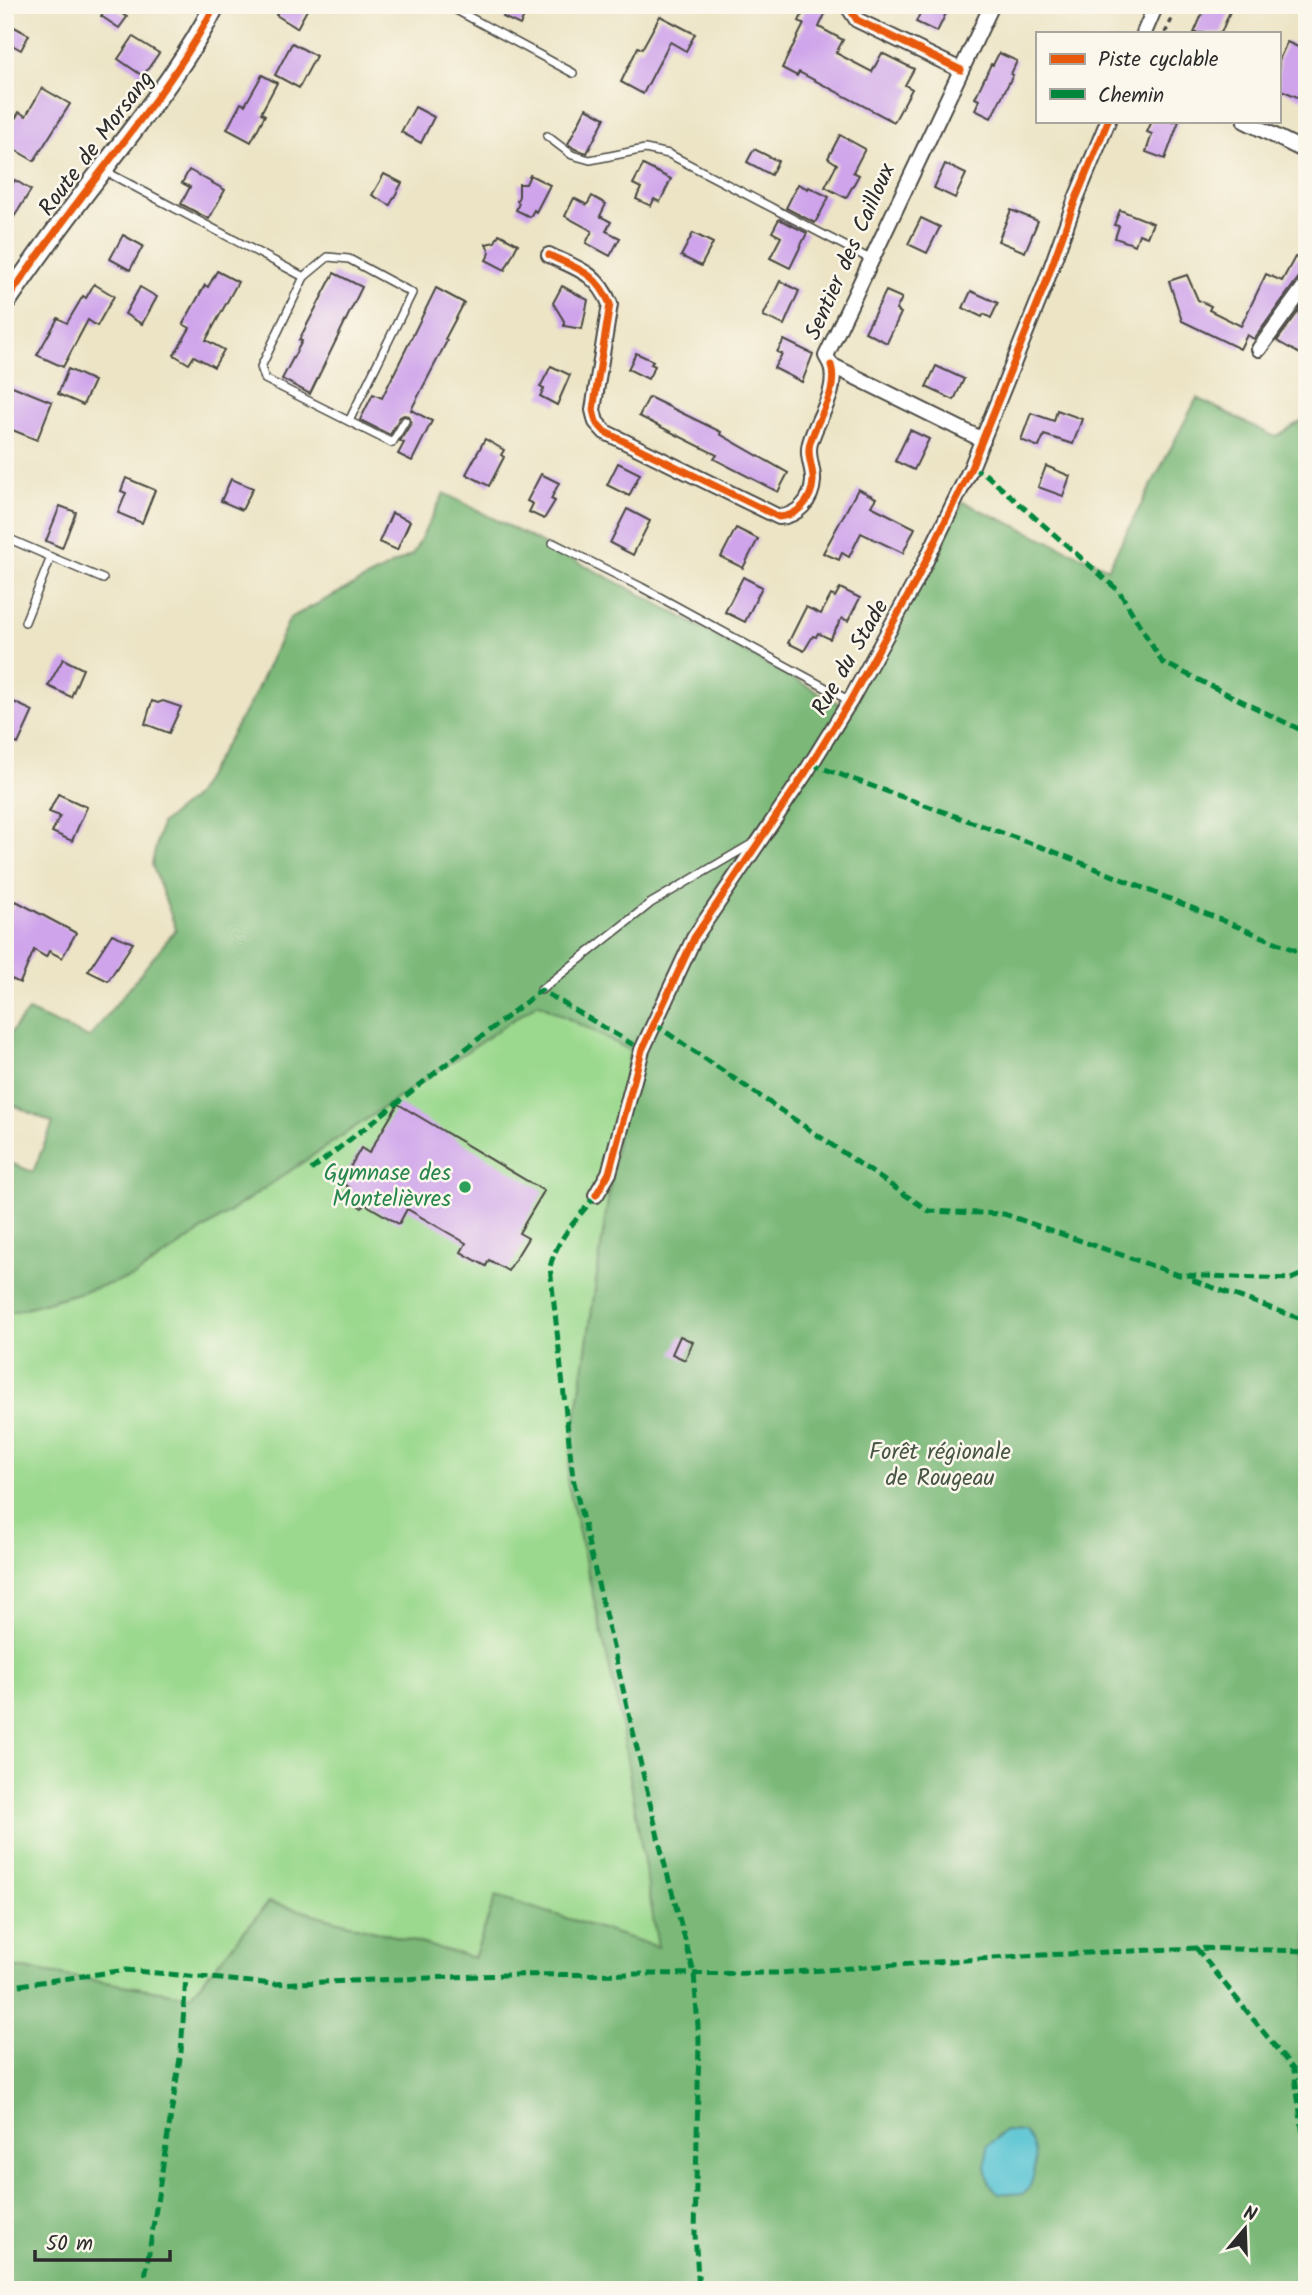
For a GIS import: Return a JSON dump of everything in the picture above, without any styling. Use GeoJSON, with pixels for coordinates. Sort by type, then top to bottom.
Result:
{"type":"FeatureCollection","features":[{"type":"Feature","properties":{"kind":"street","name":"Route de Morsang"},"geometry":{"type":"LineString","coordinates":[[5,303],[160,95],[199,37],[215,5]]}},
{"type":"Feature","properties":{"kind":"street"},"geometry":{"type":"LineString","coordinates":[[847,5],[857,20],[961,70]]}},
{"type":"Feature","properties":{"kind":"street","name":"Sentier des Cailloux"},"geometry":{"type":"LineString","coordinates":[[983,440],[831,365],[826,355],[992,5]]}},
{"type":"Feature","properties":{"kind":"street"},"geometry":{"type":"LineString","coordinates":[[1144,32],[1156,5]]}},
{"type":"Feature","properties":{"kind":"street","name":"Rue du Stade"},"geometry":{"type":"LineString","coordinates":[[596,1195],[609,1173],[646,1041],[694,938],[806,772],[915,583],[983,440],[1108,122]]}},
{"type":"Feature","properties":{"kind":"street"},"geometry":{"type":"LineString","coordinates":[[1247,122],[1307,152]]}},
{"type":"Feature","properties":{"kind":"street"},"geometry":{"type":"LineString","coordinates":[[549,255],[594,277],[603,288],[610,304],[593,410],[596,422],[605,432],[779,517],[792,517],[803,507],[810,494],[813,482],[808,447],[825,408],[834,378],[831,365]]}},
{"type":"Feature","properties":{"kind":"street"},"geometry":{"type":"LineString","coordinates":[[1259,349],[1307,283]]}},
{"type":"Feature","properties":{"kind":"lane"},"geometry":{"type":"LineString","coordinates":[[447,5],[573,73]]}},
{"type":"Feature","properties":{"kind":"lane"},"geometry":{"type":"LineString","coordinates":[[547,136],[572,155],[590,160],[645,149],[669,154],[870,259]]}},
{"type":"Feature","properties":{"kind":"lane"},"geometry":{"type":"LineString","coordinates":[[102,170],[304,278]]}},
{"type":"Feature","properties":{"kind":"lane"},"geometry":{"type":"LineString","coordinates":[[349,421],[412,293],[349,260],[328,257],[304,278],[261,367],[265,379],[392,443],[405,421]]}},
{"type":"Feature","properties":{"kind":"lane"},"geometry":{"type":"LineString","coordinates":[[5,537],[103,579]]}},
{"type":"Feature","properties":{"kind":"lane"},"geometry":{"type":"LineString","coordinates":[[553,542],[849,701]]}},
{"type":"Feature","properties":{"kind":"lane"},"geometry":{"type":"LineString","coordinates":[[25,622],[51,557]]}},
{"type":"Feature","properties":{"kind":"lane"},"geometry":{"type":"LineString","coordinates":[[541,990],[651,903],[758,840]]}},
{"type":"Feature","properties":{"kind":"path"},"geometry":{"type":"LineString","coordinates":[[1166,32],[1179,5]]}},
{"type":"Feature","properties":{"kind":"green space","name":"Forêt régionale de Rougeau"},"geometry":{"type":"Polygon","coordinates":[[[1197,398],[1275,437],[1307,417],[1307,2290],[5,2290],[5,1966],[190,1996],[269,1902],[474,1958],[496,1896],[658,1947],[618,1705],[567,1480],[630,1050],[538,1003],[133,1277],[5,1314],[5,1161],[33,1172],[53,1123],[5,1101],[5,1040],[28,1011],[89,1038],[176,929],[152,864],[161,824],[195,796],[253,698],[290,618],[413,554],[444,493],[638,593],[845,707],[963,502],[1108,568],[1197,398]],[[1005,2131],[997,2136],[986,2166],[990,2185],[1003,2192],[1027,2191],[1033,2176],[1033,2153],[1023,2132],[1005,2131]]]}},
{"type":"Feature","properties":{"kind":"green space"},"geometry":{"type":"Polygon","coordinates":[[[538,1003],[630,1050],[567,1480],[618,1705],[659,1948],[496,1896],[474,1958],[269,1902],[190,1996],[5,1966],[5,1314],[133,1277],[538,1003]]]}},
{"type":"Feature","properties":{"kind":"water"},"geometry":{"type":"Polygon","coordinates":[[[1005,2131],[1023,2132],[1033,2146],[1033,2176],[1031,2184],[1023,2194],[999,2193],[990,2185],[986,2166],[987,2146],[1005,2131]]]}},
{"type":"Feature","properties":{"kind":"building"},"geometry":{"type":"Polygon","coordinates":[[[108,5],[127,17],[119,28],[101,16],[108,5]]]}},
{"type":"Feature","properties":{"kind":"building"},"geometry":{"type":"Polygon","coordinates":[[[281,5],[298,5],[307,10],[297,28],[276,15],[281,5]]]}},
{"type":"Feature","properties":{"kind":"building"},"geometry":{"type":"Polygon","coordinates":[[[509,5],[530,5],[520,25],[503,17],[509,5]]]}},
{"type":"Feature","properties":{"kind":"building"},"geometry":{"type":"Polygon","coordinates":[[[807,5],[814,5],[826,12],[819,27],[843,40],[836,53],[872,72],[882,53],[914,69],[905,85],[912,89],[894,122],[799,72],[797,76],[782,68],[804,24],[799,21],[807,5]]]}},
{"type":"Feature","properties":{"kind":"building"},"geometry":{"type":"Polygon","coordinates":[[[924,5],[950,5],[937,32],[916,22],[924,5]]]}},
{"type":"Feature","properties":{"kind":"building"},"geometry":{"type":"Polygon","coordinates":[[[1206,5],[1222,5],[1231,9],[1221,32],[1194,32],[1206,5]]]}},
{"type":"Feature","properties":{"kind":"building"},"geometry":{"type":"Polygon","coordinates":[[[660,16],[695,34],[686,51],[670,42],[643,94],[621,82],[638,47],[642,49],[660,16]]]}},
{"type":"Feature","properties":{"kind":"building"},"geometry":{"type":"Polygon","coordinates":[[[5,22],[29,35],[21,50],[5,41],[5,22]]]}},
{"type":"Feature","properties":{"kind":"building"},"geometry":{"type":"Polygon","coordinates":[[[133,37],[159,53],[143,76],[118,59],[133,37]]]}},
{"type":"Feature","properties":{"kind":"building"},"geometry":{"type":"Polygon","coordinates":[[[1287,42],[1307,51],[1307,88],[1302,99],[1280,89],[1280,58],[1287,42]]]}},
{"type":"Feature","properties":{"kind":"building"},"geometry":{"type":"Polygon","coordinates":[[[292,43],[316,56],[299,88],[275,75],[292,43]]]}},
{"type":"Feature","properties":{"kind":"building"},"geometry":{"type":"Polygon","coordinates":[[[999,53],[1017,61],[1011,74],[1013,75],[991,118],[975,110],[979,100],[975,98],[999,53]]]}},
{"type":"Feature","properties":{"kind":"building"},"geometry":{"type":"Polygon","coordinates":[[[262,75],[277,83],[261,113],[265,115],[251,142],[227,129],[241,103],[245,105],[262,75]]]}},
{"type":"Feature","properties":{"kind":"building"},"geometry":{"type":"Polygon","coordinates":[[[42,88],[70,104],[34,161],[5,144],[5,137],[19,112],[26,116],[42,88]]]}},
{"type":"Feature","properties":{"kind":"building"},"geometry":{"type":"Polygon","coordinates":[[[415,107],[434,117],[421,143],[401,132],[415,107]]]}},
{"type":"Feature","properties":{"kind":"building"},"geometry":{"type":"Polygon","coordinates":[[[586,108],[605,118],[587,153],[568,144],[586,108]]]}},
{"type":"Feature","properties":{"kind":"building"},"geometry":{"type":"Polygon","coordinates":[[[1152,122],[1179,122],[1165,159],[1146,152],[1152,134],[1147,132],[1152,122]]]}},
{"type":"Feature","properties":{"kind":"building"},"geometry":{"type":"Polygon","coordinates":[[[840,135],[865,149],[853,172],[859,175],[846,198],[825,187],[837,164],[828,158],[840,135]]]}},
{"type":"Feature","properties":{"kind":"building"},"geometry":{"type":"Polygon","coordinates":[[[754,149],[778,161],[771,175],[747,162],[754,149]]]}},
{"type":"Feature","properties":{"kind":"building"},"geometry":{"type":"Polygon","coordinates":[[[945,164],[966,174],[955,198],[934,188],[945,164]]]}},
{"type":"Feature","properties":{"kind":"building"},"geometry":{"type":"Polygon","coordinates":[[[643,165],[671,179],[660,202],[654,199],[651,206],[636,199],[641,188],[633,184],[643,165]]]}},
{"type":"Feature","properties":{"kind":"building"},"geometry":{"type":"Polygon","coordinates":[[[189,170],[225,190],[209,219],[181,204],[190,187],[182,183],[189,170]]]}},
{"type":"Feature","properties":{"kind":"building"},"geometry":{"type":"Polygon","coordinates":[[[384,174],[402,183],[390,205],[372,195],[384,174]]]}},
{"type":"Feature","properties":{"kind":"building"},"geometry":{"type":"Polygon","coordinates":[[[530,175],[550,185],[536,212],[534,210],[530,217],[516,210],[519,203],[519,184],[526,184],[530,175]]]}},
{"type":"Feature","properties":{"kind":"building"},"geometry":{"type":"Polygon","coordinates":[[[15,180],[31,190],[5,231],[5,196],[15,180]]]}},
{"type":"Feature","properties":{"kind":"building"},"geometry":{"type":"Polygon","coordinates":[[[798,184],[829,197],[815,223],[786,208],[798,184]]]}},
{"type":"Feature","properties":{"kind":"building"},"geometry":{"type":"Polygon","coordinates":[[[592,196],[606,204],[600,216],[611,222],[606,231],[620,238],[610,256],[586,243],[592,231],[565,216],[574,198],[587,205],[592,196]]]}},
{"type":"Feature","properties":{"kind":"building"},"geometry":{"type":"Polygon","coordinates":[[[1011,210],[1038,221],[1025,252],[998,241],[1011,210]]]}},
{"type":"Feature","properties":{"kind":"building"},"geometry":{"type":"Polygon","coordinates":[[[1120,210],[1153,223],[1147,237],[1139,234],[1135,245],[1115,238],[1119,226],[1114,225],[1120,210]]]}},
{"type":"Feature","properties":{"kind":"building"},"geometry":{"type":"Polygon","coordinates":[[[921,218],[940,227],[927,253],[908,244],[921,218]]]}},
{"type":"Feature","properties":{"kind":"building"},"geometry":{"type":"Polygon","coordinates":[[[779,219],[807,233],[790,268],[770,258],[781,237],[772,232],[779,219]]]}},
{"type":"Feature","properties":{"kind":"building"},"geometry":{"type":"Polygon","coordinates":[[[693,233],[713,243],[701,266],[681,256],[693,233]]]}},
{"type":"Feature","properties":{"kind":"building"},"geometry":{"type":"Polygon","coordinates":[[[499,234],[518,244],[505,270],[486,260],[490,253],[486,244],[495,242],[499,234]]]}},
{"type":"Feature","properties":{"kind":"building"},"geometry":{"type":"Polygon","coordinates":[[[123,235],[143,246],[130,270],[110,259],[123,235]]]}},
{"type":"Feature","properties":{"kind":"building"},"geometry":{"type":"Polygon","coordinates":[[[1295,257],[1307,263],[1307,274],[1299,277],[1254,339],[1247,335],[1240,349],[1182,321],[1169,281],[1187,275],[1198,300],[1211,306],[1209,310],[1241,326],[1266,274],[1282,281],[1295,257]]]}},
{"type":"Feature","properties":{"kind":"building"},"geometry":{"type":"Polygon","coordinates":[[[217,271],[238,282],[206,340],[224,350],[214,367],[194,356],[189,364],[174,355],[190,328],[183,324],[205,285],[208,287],[217,271]]]}},
{"type":"Feature","properties":{"kind":"building"},"geometry":{"type":"Polygon","coordinates":[[[334,273],[362,287],[310,394],[282,379],[334,273]]]}},
{"type":"Feature","properties":{"kind":"building"},"geometry":{"type":"Polygon","coordinates":[[[780,281],[799,291],[784,325],[763,316],[780,281]]]}},
{"type":"Feature","properties":{"kind":"building"},"geometry":{"type":"Polygon","coordinates":[[[94,284],[114,296],[97,326],[88,320],[63,367],[37,355],[58,318],[67,323],[83,296],[86,298],[94,284]]]}},
{"type":"Feature","properties":{"kind":"building"},"geometry":{"type":"Polygon","coordinates":[[[562,286],[588,300],[582,329],[564,326],[564,321],[553,303],[562,286]]]}},
{"type":"Feature","properties":{"kind":"building"},"geometry":{"type":"Polygon","coordinates":[[[140,287],[157,297],[142,324],[125,314],[140,287]]]}},
{"type":"Feature","properties":{"kind":"building"},"geometry":{"type":"Polygon","coordinates":[[[436,288],[464,303],[411,410],[432,421],[412,461],[398,454],[404,443],[400,441],[411,423],[409,416],[400,417],[390,435],[360,420],[373,394],[382,398],[436,288]]]}},
{"type":"Feature","properties":{"kind":"building"},"geometry":{"type":"Polygon","coordinates":[[[886,291],[902,298],[896,310],[901,313],[887,343],[865,332],[886,291]]]}},
{"type":"Feature","properties":{"kind":"building"},"geometry":{"type":"Polygon","coordinates":[[[971,291],[998,303],[991,318],[963,308],[971,291]]]}},
{"type":"Feature","properties":{"kind":"building"},"geometry":{"type":"Polygon","coordinates":[[[1307,300],[1307,358],[1277,341],[1307,300]]]}},
{"type":"Feature","properties":{"kind":"building"},"geometry":{"type":"Polygon","coordinates":[[[784,340],[813,354],[802,382],[774,368],[782,354],[777,352],[784,340]]]}},
{"type":"Feature","properties":{"kind":"building"},"geometry":{"type":"Polygon","coordinates":[[[636,353],[653,361],[651,364],[655,366],[648,379],[628,369],[636,353]]]}},
{"type":"Feature","properties":{"kind":"building"},"geometry":{"type":"Polygon","coordinates":[[[551,366],[570,375],[557,405],[540,396],[544,389],[540,387],[551,366]]]}},
{"type":"Feature","properties":{"kind":"building"},"geometry":{"type":"Polygon","coordinates":[[[936,366],[964,379],[954,400],[926,387],[936,366]]]}},
{"type":"Feature","properties":{"kind":"building"},"geometry":{"type":"Polygon","coordinates":[[[68,369],[94,381],[83,405],[58,394],[68,369]]]}},
{"type":"Feature","properties":{"kind":"building"},"geometry":{"type":"Polygon","coordinates":[[[5,383],[52,402],[37,440],[5,427],[5,383]]]}},
{"type":"Feature","properties":{"kind":"building"},"geometry":{"type":"Polygon","coordinates":[[[649,397],[721,432],[720,434],[788,473],[778,492],[714,459],[717,455],[639,416],[649,397]]]}},
{"type":"Feature","properties":{"kind":"building"},"geometry":{"type":"Polygon","coordinates":[[[1057,410],[1082,419],[1073,444],[1044,435],[1039,447],[1021,440],[1031,413],[1054,421],[1057,410]]]}},
{"type":"Feature","properties":{"kind":"building"},"geometry":{"type":"Polygon","coordinates":[[[910,430],[929,439],[914,470],[895,461],[910,430]]]}},
{"type":"Feature","properties":{"kind":"building"},"geometry":{"type":"Polygon","coordinates":[[[485,439],[504,450],[501,455],[504,457],[489,486],[466,474],[485,439]]]}},
{"type":"Feature","properties":{"kind":"building"},"geometry":{"type":"Polygon","coordinates":[[[618,463],[640,474],[629,496],[607,485],[618,463]]]}},
{"type":"Feature","properties":{"kind":"building"},"geometry":{"type":"Polygon","coordinates":[[[1046,466],[1070,476],[1063,496],[1038,487],[1046,466]]]}},
{"type":"Feature","properties":{"kind":"building"},"geometry":{"type":"Polygon","coordinates":[[[541,474],[559,483],[551,499],[555,501],[544,519],[529,512],[533,504],[527,501],[541,474]]]}},
{"type":"Feature","properties":{"kind":"building"},"geometry":{"type":"Polygon","coordinates":[[[126,478],[155,490],[142,523],[118,513],[126,493],[121,491],[126,478]]]}},
{"type":"Feature","properties":{"kind":"building"},"geometry":{"type":"Polygon","coordinates":[[[231,479],[253,488],[242,510],[221,501],[231,479]]]}},
{"type":"Feature","properties":{"kind":"building"},"geometry":{"type":"Polygon","coordinates":[[[858,489],[876,498],[871,506],[915,528],[903,553],[861,533],[849,557],[842,553],[839,560],[823,553],[858,489]]]}},
{"type":"Feature","properties":{"kind":"building"},"geometry":{"type":"Polygon","coordinates":[[[60,506],[76,512],[62,548],[46,541],[60,506]]]}},
{"type":"Feature","properties":{"kind":"building"},"geometry":{"type":"Polygon","coordinates":[[[627,509],[650,521],[633,555],[610,543],[627,509]]]}},
{"type":"Feature","properties":{"kind":"building"},"geometry":{"type":"Polygon","coordinates":[[[392,513],[410,521],[397,550],[379,542],[392,513]]]}},
{"type":"Feature","properties":{"kind":"building"},"geometry":{"type":"Polygon","coordinates":[[[736,528],[758,539],[743,568],[721,557],[736,528]]]}},
{"type":"Feature","properties":{"kind":"building"},"geometry":{"type":"Polygon","coordinates":[[[743,577],[762,587],[745,622],[725,612],[743,577]]]}},
{"type":"Feature","properties":{"kind":"building"},"geometry":{"type":"Polygon","coordinates":[[[840,588],[860,598],[848,621],[842,618],[830,639],[818,633],[816,637],[813,636],[804,651],[788,643],[806,607],[821,614],[831,595],[835,597],[840,588]]]}},
{"type":"Feature","properties":{"kind":"building"},"geometry":{"type":"Polygon","coordinates":[[[63,659],[83,669],[71,697],[48,686],[63,659]]]}},
{"type":"Feature","properties":{"kind":"building"},"geometry":{"type":"Polygon","coordinates":[[[5,698],[33,711],[18,744],[5,738],[5,698]]]}},
{"type":"Feature","properties":{"kind":"building"},"geometry":{"type":"Polygon","coordinates":[[[152,701],[163,701],[181,707],[169,733],[145,724],[152,701]]]}},
{"type":"Feature","properties":{"kind":"building"},"geometry":{"type":"Polygon","coordinates":[[[58,794],[87,807],[72,841],[52,832],[60,816],[49,812],[58,794]]]}},
{"type":"Feature","properties":{"kind":"building"},"geometry":{"type":"Polygon","coordinates":[[[16,901],[76,933],[62,958],[49,951],[46,957],[34,950],[20,983],[5,976],[5,920],[16,901]]]}},
{"type":"Feature","properties":{"kind":"building"},"geometry":{"type":"Polygon","coordinates":[[[112,934],[133,943],[108,981],[88,971],[112,934]]]}},
{"type":"Feature","properties":{"kind":"building","name":"Gymnase des Montelièvres"},"geometry":{"type":"Polygon","coordinates":[[[398,1104],[544,1191],[519,1233],[528,1238],[508,1271],[489,1260],[486,1266],[461,1252],[466,1243],[407,1209],[399,1224],[365,1204],[362,1208],[343,1196],[349,1187],[341,1183],[361,1148],[369,1153],[398,1104]]]}},
{"type":"Feature","properties":{"kind":"building"},"geometry":{"type":"Polygon","coordinates":[[[680,1336],[693,1342],[685,1360],[672,1354],[680,1336]]]}},
{"type":"Feature","properties":{"kind":"marked path"},"geometry":{"type":"LineString","coordinates":[[971,468],[984,473],[1119,591],[1162,662],[1307,733]]}},
{"type":"Feature","properties":{"kind":"marked path"},"geometry":{"type":"LineString","coordinates":[[811,764],[1055,852],[1307,955]]}},
{"type":"Feature","properties":{"kind":"marked path"},"geometry":{"type":"LineString","coordinates":[[311,1170],[541,990],[642,1050]]}},
{"type":"Feature","properties":{"kind":"marked path"},"geometry":{"type":"LineString","coordinates":[[654,1024],[929,1211],[1004,1214],[1179,1275],[1291,1279],[1307,1272]]}},
{"type":"Feature","properties":{"kind":"marked path"},"geometry":{"type":"LineString","coordinates":[[596,1195],[563,1238],[550,1267],[573,1478],[663,1858],[694,1973],[699,2040],[695,2234],[699,2290]]}},
{"type":"Feature","properties":{"kind":"marked path"},"geometry":{"type":"LineString","coordinates":[[1192,1280],[1307,1321]]}},
{"type":"Feature","properties":{"kind":"marked path"},"geometry":{"type":"LineString","coordinates":[[1196,1948],[1294,2070],[1307,2163]]}},
{"type":"Feature","properties":{"kind":"marked path"},"geometry":{"type":"LineString","coordinates":[[5,1987],[126,1970],[273,1984],[504,1975],[780,1973],[1022,1956],[1196,1948],[1307,1951]]}},
{"type":"Feature","properties":{"kind":"marked path"},"geometry":{"type":"LineString","coordinates":[[143,2290],[181,2052],[186,1976]]}},
{"type":"Feature","properties":{"kind":"cycle path"},"geometry":{"type":"LineString","coordinates":[[5,303],[163,90],[215,5]]}},
{"type":"Feature","properties":{"kind":"cycle path"},"geometry":{"type":"LineString","coordinates":[[847,5],[857,20],[961,70]]}},
{"type":"Feature","properties":{"kind":"cycle path"},"geometry":{"type":"LineString","coordinates":[[596,1195],[609,1173],[642,1050],[694,938],[806,772],[850,701],[915,583],[971,468],[1108,122]]}},
{"type":"Feature","properties":{"kind":"cycle path"},"geometry":{"type":"LineString","coordinates":[[549,255],[592,278],[605,293],[610,304],[593,410],[596,422],[605,432],[779,517],[792,514],[810,495],[813,476],[809,448],[830,395],[833,375],[831,365]]}},
{"type":"Feature","properties":{"kind":"place","name":"Gymnase des Montelièvres"},"geometry":{"type":"Point","coordinates":[465,1187]}}]}
